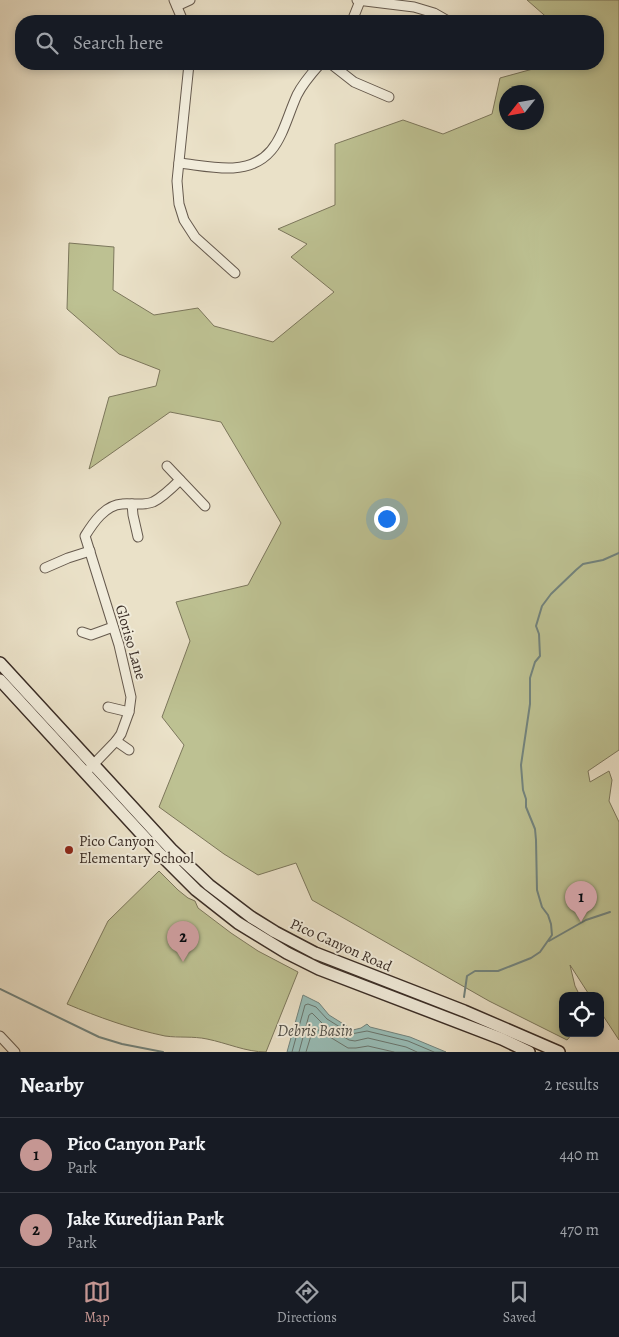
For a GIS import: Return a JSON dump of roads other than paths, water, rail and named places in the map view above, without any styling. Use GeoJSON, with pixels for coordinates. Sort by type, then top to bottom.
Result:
{"type":"FeatureCollection","features":[{"type":"Feature","properties":{"kind":"main road","name":"Pico Canyon Road"},"geometry":{"type":"LineString","coordinates":[[0,663],[159,853],[191,885],[238,923],[319,969],[502,1039],[529,1052]]}},
{"type":"Feature","properties":{"kind":"main road","name":"Pico Canyon Road"},"geometry":{"type":"LineString","coordinates":[[0,680],[209,885],[251,917],[275,932],[335,962],[464,1011],[559,1052]]}},
{"type":"Feature","properties":{"kind":"street"},"geometry":{"type":"LineString","coordinates":[[181,15],[176,3],[190,0]]}},
{"type":"Feature","properties":{"kind":"street"},"geometry":{"type":"LineString","coordinates":[[354,15],[358,0],[414,6],[438,15]]}},
{"type":"Feature","properties":{"kind":"street"},"geometry":{"type":"LineString","coordinates":[[188,70],[179,163],[178,195],[184,220],[195,237],[235,273]]}},
{"type":"Feature","properties":{"kind":"street"},"geometry":{"type":"LineString","coordinates":[[179,163],[235,168],[251,164],[267,155],[280,139],[300,90],[315,70]]}},
{"type":"Feature","properties":{"kind":"street"},"geometry":{"type":"LineString","coordinates":[[339,70],[354,82],[390,96]]}},
{"type":"Feature","properties":{"kind":"street"},"geometry":{"type":"LineString","coordinates":[[167,466],[204,506]]}},
{"type":"Feature","properties":{"kind":"street"},"geometry":{"type":"LineString","coordinates":[[138,537],[132,504],[147,504],[162,497],[180,480]]}},
{"type":"Feature","properties":{"kind":"street","name":"Gloriso Lane"},"geometry":{"type":"LineString","coordinates":[[89,769],[116,741],[124,727],[129,712],[130,692],[114,627],[85,536],[92,525],[109,509],[117,505],[132,504]]}},
{"type":"Feature","properties":{"kind":"street"},"geometry":{"type":"LineString","coordinates":[[45,568],[90,551]]}},
{"type":"Feature","properties":{"kind":"street"},"geometry":{"type":"LineString","coordinates":[[82,632],[91,635],[114,627]]}},
{"type":"Feature","properties":{"kind":"street"},"geometry":{"type":"LineString","coordinates":[[108,707],[129,712]]}},
{"type":"Feature","properties":{"kind":"street"},"geometry":{"type":"LineString","coordinates":[[116,741],[129,750]]}},
{"type":"Feature","properties":{"kind":"street"},"geometry":{"type":"LineString","coordinates":[[0,1036],[15,1052]]}},
{"type":"Feature","properties":{"kind":"water","name":"Debris Basin"},"geometry":{"type":"Polygon","coordinates":[[[303,995],[319,1003],[329,1015],[353,1030],[367,1024],[370,1027],[410,1037],[446,1052],[287,1052],[303,995]]]}},
{"type":"Feature","properties":{"kind":"waterway"},"geometry":{"type":"LineString","coordinates":[[464,997],[467,976],[475,971],[498,971],[531,958],[540,952],[552,935],[551,924],[548,915],[542,907],[537,890],[535,829],[526,807],[521,765],[530,704],[530,678],[535,662],[540,656],[539,634],[536,626],[542,606],[551,594],[576,570],[583,564],[603,560],[619,553]]}},
{"type":"Feature","properties":{"kind":"waterway"},"geometry":{"type":"LineString","coordinates":[[549,941],[586,920],[610,912]]}},
{"type":"Feature","properties":{"kind":"waterway"},"geometry":{"type":"LineString","coordinates":[[0,989],[99,1037],[122,1044],[163,1052]]}},
{"type":"Feature","properties":{"kind":"place","name":"Pico Canyon Elementary School"},"geometry":{"type":"Point","coordinates":[69,850]}},
{"type":"Feature","properties":{"kind":"place","name":"Pico Canyon Park"},"geometry":{"type":"Point","coordinates":[581,922]}},
{"type":"Feature","properties":{"kind":"place","name":"Jake Kuredjian Park"},"geometry":{"type":"Point","coordinates":[183,962]}}]}
